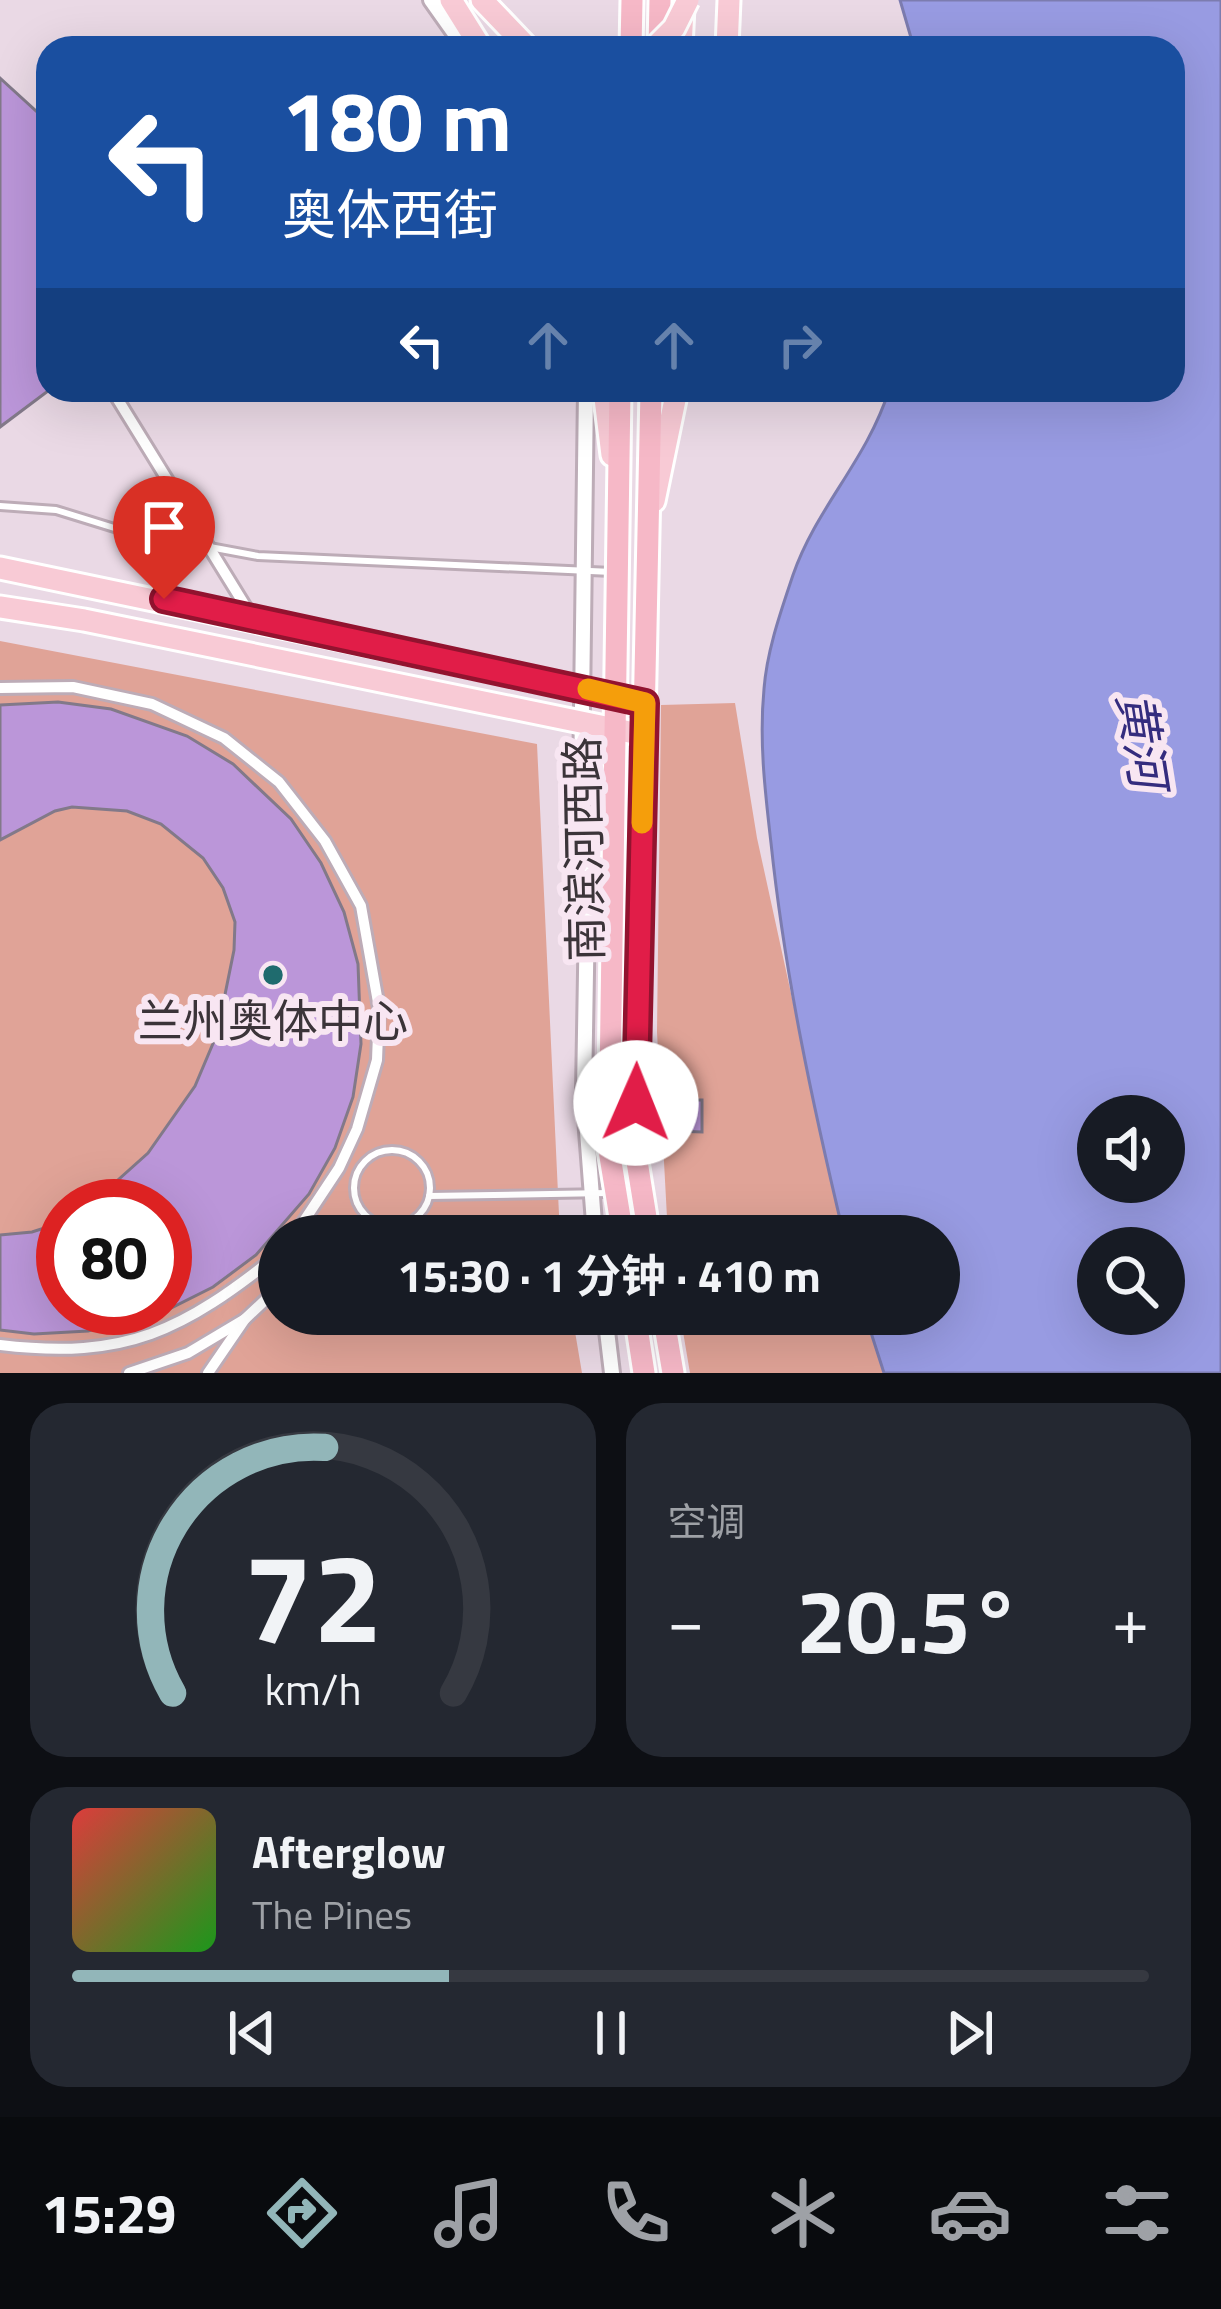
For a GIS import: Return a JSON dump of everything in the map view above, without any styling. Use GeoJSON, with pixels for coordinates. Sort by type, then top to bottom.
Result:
{"type":"FeatureCollection","features":[{"type":"Feature","properties":{"kind":"highway"},"geometry":{"type":"LineString","coordinates":[[631,36],[632,0]]}},
{"type":"Feature","properties":{"kind":"highway"},"geometry":{"type":"LineString","coordinates":[[658,36],[660,0]]}},
{"type":"Feature","properties":{"kind":"highway","name":"南滨河西路"},"geometry":{"type":"LineString","coordinates":[[619,1215],[609,1150],[620,402]]}},
{"type":"Feature","properties":{"kind":"highway","name":"南滨河西路"},"geometry":{"type":"LineString","coordinates":[[646,1215],[634,1149],[651,402]]}},
{"type":"Feature","properties":{"kind":"highway"},"geometry":{"type":"LineString","coordinates":[[638,1335],[644,1373]]}},
{"type":"Feature","properties":{"kind":"highway"},"geometry":{"type":"LineString","coordinates":[[667,1335],[674,1373]]}},
{"type":"Feature","properties":{"kind":"main road"},"geometry":{"type":"LineString","coordinates":[[451,0],[474,36]]}},
{"type":"Feature","properties":{"kind":"main road"},"geometry":{"type":"LineString","coordinates":[[482,0],[516,36]]}},
{"type":"Feature","properties":{"kind":"main road"},"geometry":{"type":"LineString","coordinates":[[667,36],[686,0]]}},
{"type":"Feature","properties":{"kind":"main road"},"geometry":{"type":"LineString","coordinates":[[682,36],[686,0]]}},
{"type":"Feature","properties":{"kind":"main road"},"geometry":{"type":"LineString","coordinates":[[728,36],[729,0]]}},
{"type":"Feature","properties":{"kind":"main road"},"geometry":{"type":"LineString","coordinates":[[605,402],[616,488]]}},
{"type":"Feature","properties":{"kind":"main road"},"geometry":{"type":"LineString","coordinates":[[648,531],[674,402]]}},
{"type":"Feature","properties":{"kind":"main road"},"geometry":{"type":"LineString","coordinates":[[0,568],[645,703]]}},
{"type":"Feature","properties":{"kind":"main road"},"geometry":{"type":"LineString","coordinates":[[0,607],[644,735]]}},
{"type":"Feature","properties":{"kind":"street"},"geometry":{"type":"LineString","coordinates":[[430,0],[456,36]]}},
{"type":"Feature","properties":{"kind":"street"},"geometry":{"type":"LineString","coordinates":[[119,402],[252,618]]}},
{"type":"Feature","properties":{"kind":"street","name":"南滨河西路"},"geometry":{"type":"LineString","coordinates":[[586,402],[582,723],[592,1215]]}},
{"type":"Feature","properties":{"kind":"street"},"geometry":{"type":"LineString","coordinates":[[0,688],[73,687],[170,712],[224,738],[279,782],[325,841],[361,906],[379,1008],[377,1060],[358,1129],[308,1215]]}},
{"type":"Feature","properties":{"kind":"street"},"geometry":{"type":"LineString","coordinates":[[0,1345],[55,1351],[131,1342],[207,1311],[258,1271]]}},
{"type":"Feature","properties":{"kind":"street"},"geometry":{"type":"LineString","coordinates":[[208,1373],[258,1307]]}},
{"type":"Feature","properties":{"kind":"street"},"geometry":{"type":"LineString","coordinates":[[129,1373],[188,1353],[245,1319]]}},
{"type":"Feature","properties":{"kind":"street"},"geometry":{"type":"LineString","coordinates":[[607,1335],[612,1373]]}},
{"type":"Feature","properties":{"kind":"lane"},"geometry":{"type":"LineString","coordinates":[[0,506],[56,510],[124,531],[258,556],[616,572]]}},
{"type":"Feature","properties":{"kind":"lane"},"geometry":{"type":"LineString","coordinates":[[382,1152],[407,1154],[425,1171],[429,1196],[417,1217],[395,1226],[383,1225],[362,1213],[355,1177],[361,1166],[382,1152]]}},
{"type":"Feature","properties":{"kind":"lane"},"geometry":{"type":"LineString","coordinates":[[339,1168],[355,1177]]}},
{"type":"Feature","properties":{"kind":"lane"},"geometry":{"type":"LineString","coordinates":[[429,1196],[589,1196],[641,1188]]}},
{"type":"Feature","properties":{"kind":"shaded area","name":"兰州奥体中心"},"geometry":{"type":"Polygon","coordinates":[[[0,641],[537,744],[559,1215],[258,1215],[258,1335],[576,1335],[582,1373],[0,1373],[0,641]]]}},
{"type":"Feature","properties":{"kind":"shaded area"},"geometry":{"type":"Polygon","coordinates":[[[735,703],[757,838],[839,1215],[667,1215],[657,1032],[661,705],[735,703]]]}},
{"type":"Feature","properties":{"kind":"shaded area"},"geometry":{"type":"Polygon","coordinates":[[[684,1335],[872,1335],[884,1373],[690,1373],[684,1335]]]}},
{"type":"Feature","properties":{"kind":"water","name":"黄河"},"geometry":{"type":"Polygon","coordinates":[[[900,0],[1221,0],[1221,1373],[884,1373],[872,1335],[960,1335],[960,1215],[839,1215],[784,942],[762,747],[768,660],[793,575],[885,402],[1185,402],[1185,36],[910,36],[900,0]]]}},
{"type":"Feature","properties":{"kind":"building"},"geometry":{"type":"Polygon","coordinates":[[[0,78],[36,111],[36,400],[0,427],[0,78]]]}},
{"type":"Feature","properties":{"kind":"building"},"geometry":{"type":"Polygon","coordinates":[[[58,702],[111,709],[187,736],[233,764],[291,819],[321,863],[344,912],[358,964],[361,1044],[353,1097],[335,1148],[309,1194],[291,1215],[258,1215],[256,1255],[192,1298],[192,1179],[119,1179],[148,1153],[195,1086],[217,1034],[235,922],[223,888],[203,858],[161,824],[127,811],[72,807],[0,840],[0,705],[58,702]]]}},
{"type":"Feature","properties":{"kind":"building"},"geometry":{"type":"Polygon","coordinates":[[[670,1100],[702,1100],[702,1132],[671,1131],[670,1100]]]}},
{"type":"Feature","properties":{"kind":"building"},"geometry":{"type":"Polygon","coordinates":[[[36,1231],[36,1334],[0,1330],[0,1235],[36,1231]]]}},
{"type":"Feature","properties":{"kind":"slow traffic"},"geometry":{"type":"LineString","coordinates":[[588,689],[645,703],[642,823]]}},
{"type":"Feature","properties":{"kind":"place","name":"兰州奥体中心"},"geometry":{"type":"Point","coordinates":[273,975]}},
{"type":"Feature","properties":{"kind":"route"},"geometry":{"type":"LineString","coordinates":[[164,599],[645,703],[636,1103]]}}]}
